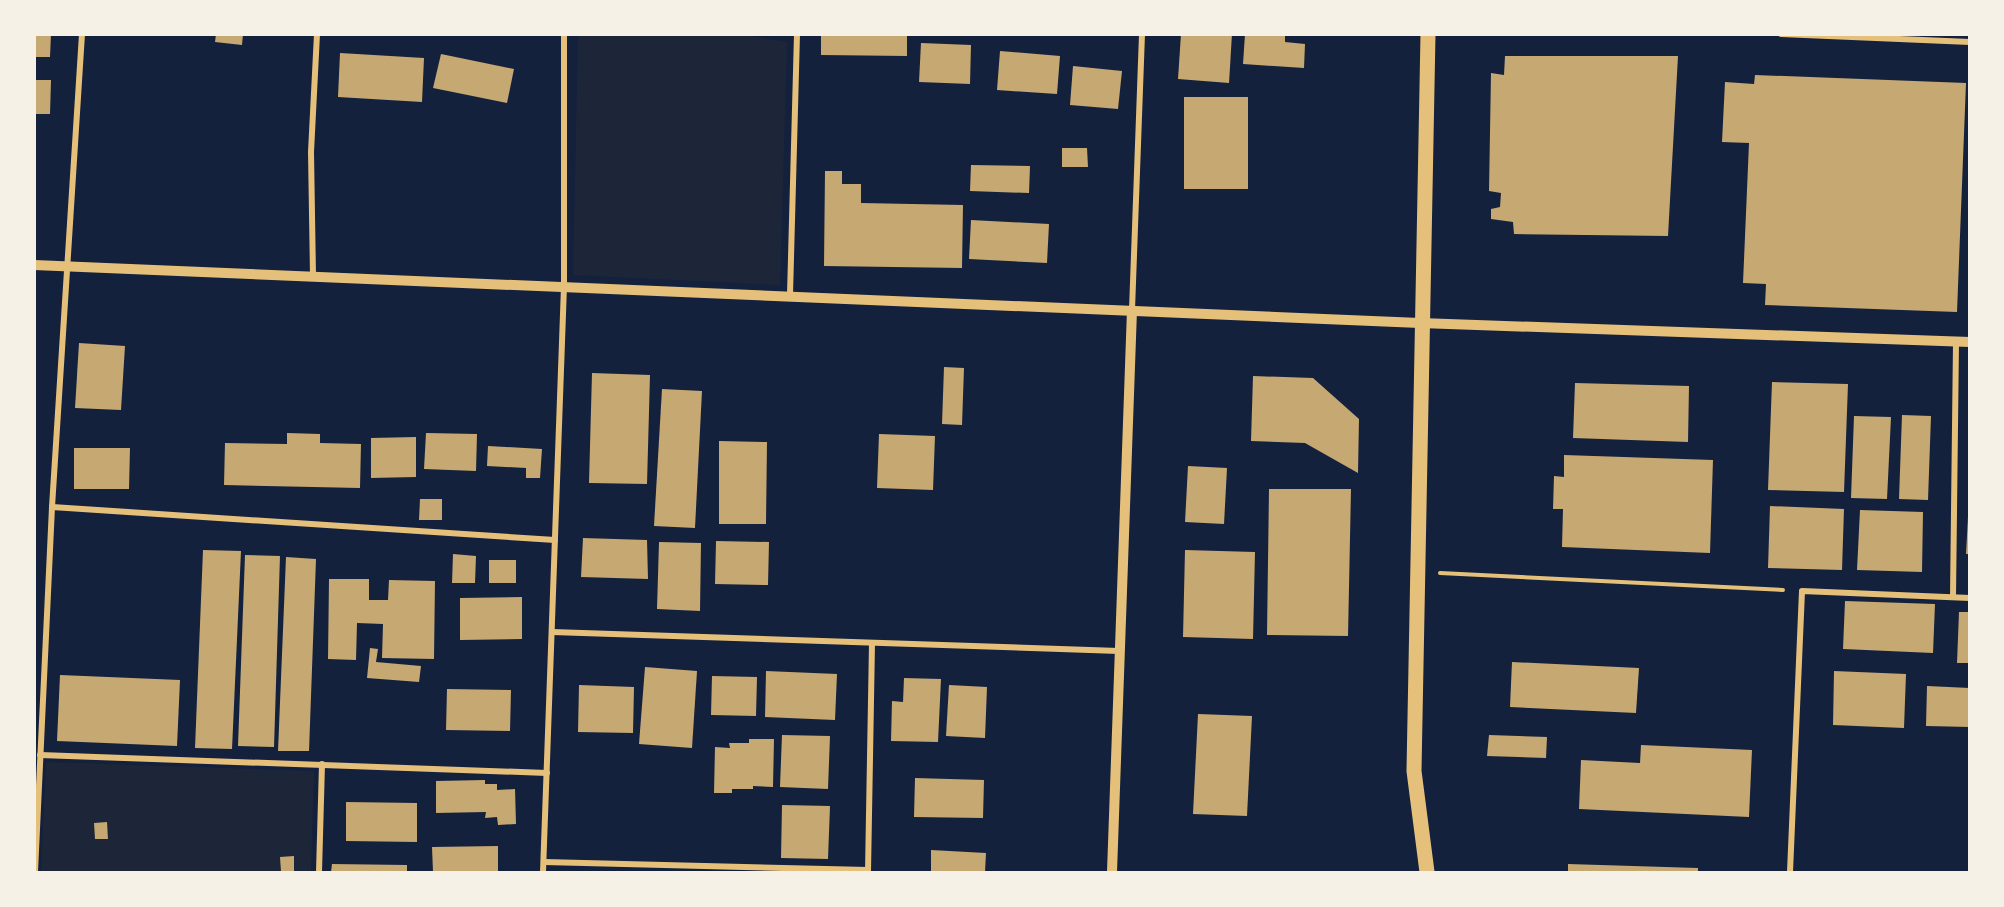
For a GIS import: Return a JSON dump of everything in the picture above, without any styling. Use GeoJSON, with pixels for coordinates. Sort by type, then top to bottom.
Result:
{"type":"FeatureCollection","features":[{"type":"Feature","properties":{"kind":"main road"},"geometry":{"type":"LineString","coordinates":[[1427,873],[1414,771],[1420,323],[1428,34]]}},
{"type":"Feature","properties":{"kind":"street"},"geometry":{"type":"LineString","coordinates":[[35,873],[52,507],[82,34]]}},
{"type":"Feature","properties":{"kind":"street"},"geometry":{"type":"LineString","coordinates":[[313,276],[311,152],[316,34]]}},
{"type":"Feature","properties":{"kind":"street"},"geometry":{"type":"LineString","coordinates":[[543,873],[564,286],[564,34]]}},
{"type":"Feature","properties":{"kind":"street"},"geometry":{"type":"LineString","coordinates":[[790,296],[797,34]]}},
{"type":"Feature","properties":{"kind":"street"},"geometry":{"type":"LineString","coordinates":[[1112,873],[1142,34]]}},
{"type":"Feature","properties":{"kind":"street"},"geometry":{"type":"LineString","coordinates":[[1781,34],[1970,42]]}},
{"type":"Feature","properties":{"kind":"street"},"geometry":{"type":"LineString","coordinates":[[34,265],[1420,323],[1970,342]]}},
{"type":"Feature","properties":{"kind":"street"},"geometry":{"type":"LineString","coordinates":[[1953,597],[1956,342]]}},
{"type":"Feature","properties":{"kind":"street"},"geometry":{"type":"LineString","coordinates":[[52,507],[555,540]]}},
{"type":"Feature","properties":{"kind":"street"},"geometry":{"type":"LineString","coordinates":[[1790,873],[1802,591],[1970,598]]}},
{"type":"Feature","properties":{"kind":"street"},"geometry":{"type":"LineString","coordinates":[[552,632],[1119,651]]}},
{"type":"Feature","properties":{"kind":"street"},"geometry":{"type":"LineString","coordinates":[[544,862],[868,871],[872,643]]}},
{"type":"Feature","properties":{"kind":"street"},"geometry":{"type":"LineString","coordinates":[[40,755],[547,773]]}},
{"type":"Feature","properties":{"kind":"street"},"geometry":{"type":"LineString","coordinates":[[319,873],[322,764]]}},
{"type":"Feature","properties":{"kind":"path"},"geometry":{"type":"LineString","coordinates":[[1418,572],[1802,591]]}},
{"type":"Feature","properties":{"kind":"shaded area"},"geometry":{"type":"Polygon","coordinates":[[[578,35],[747,35],[787,42],[780,285],[573,275],[578,35]]]}},
{"type":"Feature","properties":{"kind":"shaded area"},"geometry":{"type":"Polygon","coordinates":[[[46,762],[314,771],[311,872],[41,872],[46,762]]]}},
{"type":"Feature","properties":{"kind":"building"},"geometry":{"type":"Polygon","coordinates":[[[34,34],[51,34],[50,57],[34,57],[34,34]]]}},
{"type":"Feature","properties":{"kind":"building"},"geometry":{"type":"Polygon","coordinates":[[[216,34],[243,34],[242,45],[215,42],[216,34]]]}},
{"type":"Feature","properties":{"kind":"building"},"geometry":{"type":"Polygon","coordinates":[[[821,34],[907,34],[907,56],[821,55],[821,34]]]}},
{"type":"Feature","properties":{"kind":"building"},"geometry":{"type":"Polygon","coordinates":[[[1181,34],[1232,34],[1229,83],[1178,79],[1181,34]]]}},
{"type":"Feature","properties":{"kind":"building"},"geometry":{"type":"Polygon","coordinates":[[[1245,34],[1285,34],[1285,42],[1305,44],[1304,68],[1243,64],[1245,34]]]}},
{"type":"Feature","properties":{"kind":"building"},"geometry":{"type":"Polygon","coordinates":[[[921,43],[971,45],[970,84],[919,82],[921,43]]]}},
{"type":"Feature","properties":{"kind":"building"},"geometry":{"type":"Polygon","coordinates":[[[1000,51],[1060,56],[1057,94],[997,90],[1000,51]]]}},
{"type":"Feature","properties":{"kind":"building"},"geometry":{"type":"Polygon","coordinates":[[[340,53],[424,58],[422,102],[338,97],[340,53]]]}},
{"type":"Feature","properties":{"kind":"building"},"geometry":{"type":"Polygon","coordinates":[[[441,54],[514,69],[507,103],[433,88],[441,54]]]}},
{"type":"Feature","properties":{"kind":"building"},"geometry":{"type":"Polygon","coordinates":[[[1505,56],[1678,56],[1668,236],[1514,234],[1513,222],[1491,219],[1491,209],[1500,207],[1501,193],[1489,191],[1491,73],[1504,75],[1505,56]]]}},
{"type":"Feature","properties":{"kind":"building"},"geometry":{"type":"Polygon","coordinates":[[[1073,66],[1122,71],[1118,109],[1070,105],[1073,66]]]}},
{"type":"Feature","properties":{"kind":"building"},"geometry":{"type":"Polygon","coordinates":[[[1755,75],[1966,83],[1957,312],[1765,305],[1766,284],[1743,283],[1749,143],[1722,142],[1725,82],[1754,84],[1755,75]]]}},
{"type":"Feature","properties":{"kind":"building"},"geometry":{"type":"Polygon","coordinates":[[[34,80],[51,80],[50,114],[34,114],[34,80]]]}},
{"type":"Feature","properties":{"kind":"building"},"geometry":{"type":"Polygon","coordinates":[[[1184,97],[1248,97],[1248,189],[1184,189],[1184,97]]]}},
{"type":"Feature","properties":{"kind":"building"},"geometry":{"type":"Polygon","coordinates":[[[1062,148],[1087,148],[1088,167],[1062,167],[1062,148]]]}},
{"type":"Feature","properties":{"kind":"building"},"geometry":{"type":"Polygon","coordinates":[[[971,165],[1030,166],[1029,193],[970,191],[971,165]]]}},
{"type":"Feature","properties":{"kind":"building"},"geometry":{"type":"Polygon","coordinates":[[[825,171],[842,171],[842,184],[861,184],[861,203],[963,205],[962,268],[824,266],[825,171]]]}},
{"type":"Feature","properties":{"kind":"building"},"geometry":{"type":"Polygon","coordinates":[[[971,220],[1049,224],[1047,263],[969,259],[971,220]]]}},
{"type":"Feature","properties":{"kind":"building"},"geometry":{"type":"Polygon","coordinates":[[[79,343],[125,346],[121,410],[75,408],[79,343]]]}},
{"type":"Feature","properties":{"kind":"building"},"geometry":{"type":"Polygon","coordinates":[[[944,367],[964,368],[962,425],[942,424],[944,367]]]}},
{"type":"Feature","properties":{"kind":"building"},"geometry":{"type":"Polygon","coordinates":[[[592,373],[650,375],[647,484],[589,483],[592,373]]]}},
{"type":"Feature","properties":{"kind":"building"},"geometry":{"type":"Polygon","coordinates":[[[1253,376],[1313,378],[1359,419],[1358,473],[1305,443],[1251,441],[1253,376]]]}},
{"type":"Feature","properties":{"kind":"building"},"geometry":{"type":"Polygon","coordinates":[[[1772,382],[1848,384],[1844,492],[1768,490],[1772,382]]]}},
{"type":"Feature","properties":{"kind":"building"},"geometry":{"type":"Polygon","coordinates":[[[1575,383],[1689,386],[1688,442],[1573,438],[1575,383]]]}},
{"type":"Feature","properties":{"kind":"building"},"geometry":{"type":"Polygon","coordinates":[[[662,389],[702,391],[695,528],[654,526],[662,389]]]}},
{"type":"Feature","properties":{"kind":"building"},"geometry":{"type":"Polygon","coordinates":[[[1902,415],[1931,416],[1928,500],[1899,499],[1902,415]]]}},
{"type":"Feature","properties":{"kind":"building"},"geometry":{"type":"Polygon","coordinates":[[[1854,416],[1891,417],[1887,499],[1851,498],[1854,416]]]}},
{"type":"Feature","properties":{"kind":"building"},"geometry":{"type":"Polygon","coordinates":[[[287,433],[320,434],[320,443],[361,444],[360,488],[224,485],[225,443],[287,444],[287,433]]]}},
{"type":"Feature","properties":{"kind":"building"},"geometry":{"type":"Polygon","coordinates":[[[426,433],[477,434],[476,471],[424,469],[426,433]]]}},
{"type":"Feature","properties":{"kind":"building"},"geometry":{"type":"Polygon","coordinates":[[[879,434],[935,436],[933,490],[877,488],[879,434]]]}},
{"type":"Feature","properties":{"kind":"building"},"geometry":{"type":"Polygon","coordinates":[[[416,437],[416,477],[371,478],[371,438],[416,437]]]}},
{"type":"Feature","properties":{"kind":"building"},"geometry":{"type":"Polygon","coordinates":[[[719,441],[767,442],[766,524],[719,524],[719,441]]]}},
{"type":"Feature","properties":{"kind":"building"},"geometry":{"type":"Polygon","coordinates":[[[488,446],[542,449],[540,478],[526,478],[526,468],[487,466],[488,446]]]}},
{"type":"Feature","properties":{"kind":"building"},"geometry":{"type":"Polygon","coordinates":[[[74,448],[130,448],[129,489],[74,489],[74,448]]]}},
{"type":"Feature","properties":{"kind":"building"},"geometry":{"type":"Polygon","coordinates":[[[1564,455],[1713,460],[1710,553],[1562,547],[1563,509],[1553,509],[1554,476],[1564,477],[1564,455]]]}},
{"type":"Feature","properties":{"kind":"building"},"geometry":{"type":"Polygon","coordinates":[[[1188,466],[1227,468],[1224,524],[1185,522],[1188,466]]]}},
{"type":"Feature","properties":{"kind":"building"},"geometry":{"type":"Polygon","coordinates":[[[1269,489],[1351,489],[1348,636],[1267,635],[1269,489]]]}},
{"type":"Feature","properties":{"kind":"building"},"geometry":{"type":"Polygon","coordinates":[[[420,499],[442,499],[442,520],[419,520],[420,499]]]}},
{"type":"Feature","properties":{"kind":"building"},"geometry":{"type":"Polygon","coordinates":[[[1770,506],[1844,509],[1842,570],[1768,568],[1770,506]]]}},
{"type":"Feature","properties":{"kind":"building"},"geometry":{"type":"Polygon","coordinates":[[[1860,510],[1923,512],[1922,572],[1857,570],[1860,510]]]}},
{"type":"Feature","properties":{"kind":"building"},"geometry":{"type":"Polygon","coordinates":[[[1968,517],[1970,517],[1970,554],[1966,554],[1968,517]]]}},
{"type":"Feature","properties":{"kind":"building"},"geometry":{"type":"Polygon","coordinates":[[[583,538],[647,540],[648,579],[581,577],[583,538]]]}},
{"type":"Feature","properties":{"kind":"building"},"geometry":{"type":"Polygon","coordinates":[[[716,541],[769,542],[768,585],[715,584],[716,541]]]}},
{"type":"Feature","properties":{"kind":"building"},"geometry":{"type":"Polygon","coordinates":[[[659,542],[701,543],[700,611],[657,609],[659,542]]]}},
{"type":"Feature","properties":{"kind":"building"},"geometry":{"type":"Polygon","coordinates":[[[203,550],[241,551],[232,749],[195,748],[203,550]]]}},
{"type":"Feature","properties":{"kind":"building"},"geometry":{"type":"Polygon","coordinates":[[[1185,550],[1255,552],[1253,639],[1183,637],[1185,550]]]}},
{"type":"Feature","properties":{"kind":"building"},"geometry":{"type":"Polygon","coordinates":[[[453,554],[476,556],[475,583],[452,583],[453,554]]]}},
{"type":"Feature","properties":{"kind":"building"},"geometry":{"type":"Polygon","coordinates":[[[245,555],[280,556],[274,747],[238,746],[245,555]]]}},
{"type":"Feature","properties":{"kind":"building"},"geometry":{"type":"Polygon","coordinates":[[[286,557],[316,559],[309,751],[278,751],[286,557]]]}},
{"type":"Feature","properties":{"kind":"building"},"geometry":{"type":"Polygon","coordinates":[[[489,560],[516,560],[516,583],[489,583],[489,560]]]}},
{"type":"Feature","properties":{"kind":"building"},"geometry":{"type":"Polygon","coordinates":[[[329,579],[369,579],[369,600],[388,600],[389,580],[435,581],[434,659],[382,658],[383,624],[357,623],[356,660],[328,659],[329,579]]]}},
{"type":"Feature","properties":{"kind":"building"},"geometry":{"type":"Polygon","coordinates":[[[522,597],[522,639],[460,640],[460,598],[522,597]]]}},
{"type":"Feature","properties":{"kind":"building"},"geometry":{"type":"Polygon","coordinates":[[[1845,601],[1935,604],[1933,653],[1843,649],[1845,601]]]}},
{"type":"Feature","properties":{"kind":"building"},"geometry":{"type":"Polygon","coordinates":[[[1959,612],[1970,612],[1970,663],[1957,663],[1959,612]]]}},
{"type":"Feature","properties":{"kind":"building"},"geometry":{"type":"Polygon","coordinates":[[[370,648],[378,649],[376,662],[421,666],[419,682],[367,678],[370,648]]]}},
{"type":"Feature","properties":{"kind":"building"},"geometry":{"type":"Polygon","coordinates":[[[1512,662],[1639,668],[1636,713],[1510,707],[1512,662]]]}},
{"type":"Feature","properties":{"kind":"building"},"geometry":{"type":"Polygon","coordinates":[[[645,667],[697,671],[692,748],[639,744],[645,667]]]}},
{"type":"Feature","properties":{"kind":"building"},"geometry":{"type":"Polygon","coordinates":[[[766,671],[837,674],[835,720],[765,717],[766,671]]]}},
{"type":"Feature","properties":{"kind":"building"},"geometry":{"type":"Polygon","coordinates":[[[1834,671],[1906,674],[1904,728],[1833,725],[1834,671]]]}},
{"type":"Feature","properties":{"kind":"building"},"geometry":{"type":"Polygon","coordinates":[[[60,675],[180,680],[177,746],[57,741],[60,675]]]}},
{"type":"Feature","properties":{"kind":"building"},"geometry":{"type":"Polygon","coordinates":[[[712,676],[757,677],[756,716],[711,715],[712,676]]]}},
{"type":"Feature","properties":{"kind":"building"},"geometry":{"type":"Polygon","coordinates":[[[904,678],[941,679],[938,742],[891,741],[892,701],[903,702],[904,678]]]}},
{"type":"Feature","properties":{"kind":"building"},"geometry":{"type":"Polygon","coordinates":[[[579,685],[634,687],[633,733],[578,732],[579,685]]]}},
{"type":"Feature","properties":{"kind":"building"},"geometry":{"type":"Polygon","coordinates":[[[949,685],[987,687],[985,738],[946,736],[949,685]]]}},
{"type":"Feature","properties":{"kind":"building"},"geometry":{"type":"Polygon","coordinates":[[[1927,686],[1970,688],[1970,727],[1926,726],[1927,686]]]}},
{"type":"Feature","properties":{"kind":"building"},"geometry":{"type":"Polygon","coordinates":[[[447,689],[511,690],[510,731],[446,730],[447,689]]]}},
{"type":"Feature","properties":{"kind":"building"},"geometry":{"type":"Polygon","coordinates":[[[1198,714],[1252,716],[1247,816],[1193,814],[1198,714]]]}},
{"type":"Feature","properties":{"kind":"building"},"geometry":{"type":"Polygon","coordinates":[[[782,735],[830,736],[828,789],[780,787],[782,735]]]}},
{"type":"Feature","properties":{"kind":"building"},"geometry":{"type":"Polygon","coordinates":[[[1489,735],[1547,737],[1546,758],[1487,756],[1489,735]]]}},
{"type":"Feature","properties":{"kind":"building"},"geometry":{"type":"Polygon","coordinates":[[[749,739],[774,739],[773,787],[753,786],[753,789],[732,789],[732,793],[714,793],[715,747],[730,748],[729,743],[749,743],[749,739]]]}},
{"type":"Feature","properties":{"kind":"building"},"geometry":{"type":"Polygon","coordinates":[[[1641,745],[1752,750],[1749,817],[1579,809],[1581,760],[1640,763],[1641,745]]]}},
{"type":"Feature","properties":{"kind":"building"},"geometry":{"type":"Polygon","coordinates":[[[915,778],[984,780],[983,818],[914,817],[915,778]]]}},
{"type":"Feature","properties":{"kind":"building"},"geometry":{"type":"Polygon","coordinates":[[[485,780],[485,784],[497,784],[497,790],[515,789],[516,824],[498,825],[497,817],[485,818],[486,812],[436,813],[436,781],[485,780]]]}},
{"type":"Feature","properties":{"kind":"building"},"geometry":{"type":"Polygon","coordinates":[[[346,802],[417,803],[417,842],[346,841],[346,802]]]}},
{"type":"Feature","properties":{"kind":"building"},"geometry":{"type":"Polygon","coordinates":[[[782,805],[830,806],[828,859],[781,858],[782,805]]]}},
{"type":"Feature","properties":{"kind":"building"},"geometry":{"type":"Polygon","coordinates":[[[107,822],[108,839],[95,839],[94,823],[107,822]]]}},
{"type":"Feature","properties":{"kind":"building"},"geometry":{"type":"Polygon","coordinates":[[[498,846],[498,872],[433,872],[432,847],[498,846]]]}},
{"type":"Feature","properties":{"kind":"building"},"geometry":{"type":"Polygon","coordinates":[[[931,850],[986,853],[985,872],[931,872],[931,850]]]}},
{"type":"Feature","properties":{"kind":"building"},"geometry":{"type":"Polygon","coordinates":[[[294,856],[294,872],[281,872],[280,857],[294,856]]]}},
{"type":"Feature","properties":{"kind":"building"},"geometry":{"type":"Polygon","coordinates":[[[332,864],[407,865],[407,872],[331,872],[332,864]]]}},
{"type":"Feature","properties":{"kind":"building"},"geometry":{"type":"Polygon","coordinates":[[[1568,864],[1698,868],[1698,872],[1568,872],[1568,864]]]}}]}
